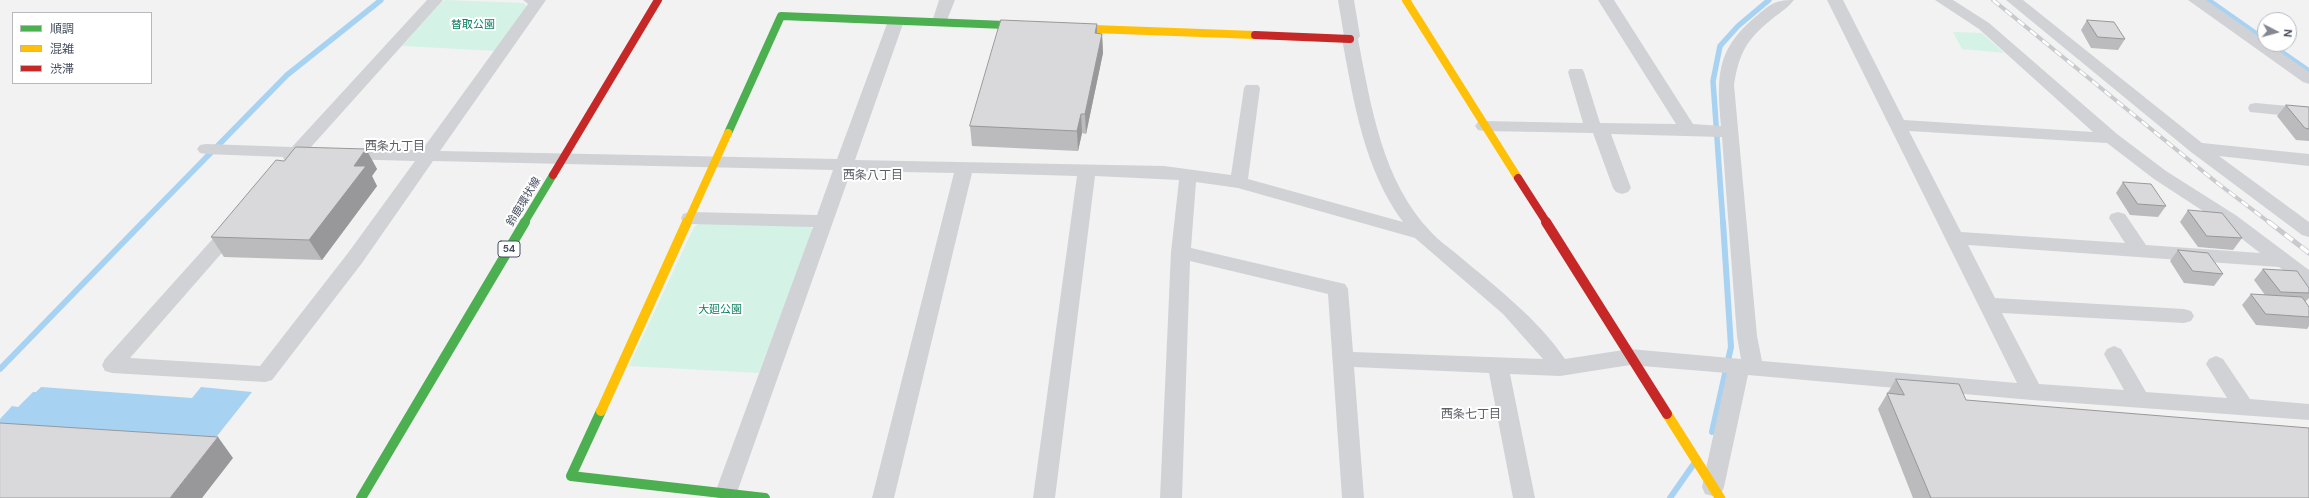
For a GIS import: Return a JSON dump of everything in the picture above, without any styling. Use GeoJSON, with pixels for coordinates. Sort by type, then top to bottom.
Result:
{"type":"FeatureCollection","features":[{"type":"Feature","properties":{"kind":"street"},"geometry":{"type":"LineString","coordinates":[[281,171],[296,152],[435,0]]}},
{"type":"Feature","properties":{"kind":"street"},"geometry":{"type":"LineString","coordinates":[[246,213],[206,261],[112,365],[265,374],[355,258],[538,0],[531,0]]}},
{"type":"Feature","properties":{"kind":"street","name":"鈴鹿環状線"},"geometry":{"type":"LineString","coordinates":[[361,498],[658,0]]}},
{"type":"Feature","properties":{"kind":"street"},"geometry":{"type":"LineString","coordinates":[[940,22],[948,0]]}},
{"type":"Feature","properties":{"kind":"street"},"geometry":{"type":"LineString","coordinates":[[1346,0],[1352,36],[1350,39],[1369,139],[1389,187],[1422,234],[1524,323],[1550,351],[1560,368]]}},
{"type":"Feature","properties":{"kind":"street"},"geometry":{"type":"LineString","coordinates":[[1406,0],[1716,492]]}},
{"type":"Feature","properties":{"kind":"street"},"geometry":{"type":"LineString","coordinates":[[1606,0],[1688,130]]}},
{"type":"Feature","properties":{"kind":"street"},"geometry":{"type":"LineString","coordinates":[[1716,492],[1737,366],[1747,329],[1726,85],[1728,67],[1736,44],[1745,34],[1786,0]]}},
{"type":"Feature","properties":{"kind":"street"},"geometry":{"type":"LineString","coordinates":[[1835,0],[2032,392]]}},
{"type":"Feature","properties":{"kind":"street"},"geometry":{"type":"LineString","coordinates":[[1943,0],[1984,26],[2111,138],[2160,175],[2230,220],[2309,280]]}},
{"type":"Feature","properties":{"kind":"street"},"geometry":{"type":"LineString","coordinates":[[2014,0],[2197,148],[2309,231]]}},
{"type":"Feature","properties":{"kind":"street"},"geometry":{"type":"LineString","coordinates":[[2196,0],[2309,79]]}},
{"type":"Feature","properties":{"kind":"street"},"geometry":{"type":"LineString","coordinates":[[765,498],[571,476],[716,163],[781,16],[1041,26]]}},
{"type":"Feature","properties":{"kind":"street"},"geometry":{"type":"LineString","coordinates":[[726,493],[896,21]]}},
{"type":"Feature","properties":{"kind":"street"},"geometry":{"type":"LineString","coordinates":[[1057,27],[1350,39]]}},
{"type":"Feature","properties":{"kind":"street"},"geometry":{"type":"LineString","coordinates":[[1576,72],[1622,188]]}},
{"type":"Feature","properties":{"kind":"street"},"geometry":{"type":"LineString","coordinates":[[1239,182],[1252,88]]}},
{"type":"Feature","properties":{"kind":"street"},"geometry":{"type":"LineString","coordinates":[[2256,108],[2309,113]]}},
{"type":"Feature","properties":{"kind":"street"},"geometry":{"type":"LineString","coordinates":[[1899,125],[2111,138]]}},
{"type":"Feature","properties":{"kind":"street"},"geometry":{"type":"LineString","coordinates":[[1484,126],[1708,130],[1730,132]]}},
{"type":"Feature","properties":{"kind":"street"},"geometry":{"type":"LineString","coordinates":[[2197,148],[2309,160]]}},
{"type":"Feature","properties":{"kind":"street"},"geometry":{"type":"LineString","coordinates":[[206,149],[563,160],[1164,172],[1239,182],[1422,234]]}},
{"type":"Feature","properties":{"kind":"street"},"geometry":{"type":"LineString","coordinates":[[883,498],[964,168]]}},
{"type":"Feature","properties":{"kind":"street"},"geometry":{"type":"LineString","coordinates":[[1044,498],[1087,170]]}},
{"type":"Feature","properties":{"kind":"street"},"geometry":{"type":"LineString","coordinates":[[1171,498],[1182,252],[1188,174]]}},
{"type":"Feature","properties":{"kind":"street"},"geometry":{"type":"LineString","coordinates":[[690,218],[823,221]]}},
{"type":"Feature","properties":{"kind":"street"},"geometry":{"type":"LineString","coordinates":[[2118,218],[2140,251]]}},
{"type":"Feature","properties":{"kind":"street"},"geometry":{"type":"LineString","coordinates":[[1955,238],[2285,261]]}},
{"type":"Feature","properties":{"kind":"street"},"geometry":{"type":"LineString","coordinates":[[1182,252],[1338,289],[1353,498]]}},
{"type":"Feature","properties":{"kind":"street"},"geometry":{"type":"LineString","coordinates":[[1989,305],[2184,316]]}},
{"type":"Feature","properties":{"kind":"street"},"geometry":{"type":"LineString","coordinates":[[2114,354],[2140,400]]}},
{"type":"Feature","properties":{"kind":"street"},"geometry":{"type":"LineString","coordinates":[[1343,360],[1560,368],[1630,357],[2032,392],[2309,412]]}},
{"type":"Feature","properties":{"kind":"street"},"geometry":{"type":"LineString","coordinates":[[2216,364],[2244,407]]}},
{"type":"Feature","properties":{"kind":"street"},"geometry":{"type":"LineString","coordinates":[[1498,366],[1524,498]]}},
{"type":"Feature","properties":{"kind":"green space","name":"替取公園"},"geometry":{"type":"Polygon","coordinates":[[[446,0],[524,3],[527,7],[497,51],[402,46],[441,2],[446,0]]]}},
{"type":"Feature","properties":{"kind":"green space"},"geometry":{"type":"Polygon","coordinates":[[[1953,32],[1982,33],[2004,53],[1962,49],[1953,32]]]}},
{"type":"Feature","properties":{"kind":"green space","name":"大廻公園"},"geometry":{"type":"Polygon","coordinates":[[[701,222],[808,224],[813,230],[759,373],[629,366],[694,227],[701,222]]]}},
{"type":"Feature","properties":{"kind":"water"},"geometry":{"type":"Polygon","coordinates":[[[41,387],[192,398],[201,387],[252,392],[206,450],[0,431],[0,419],[12,406],[18,407],[33,392],[36,392],[41,387]]]}},
{"type":"Feature","properties":{"kind":"building"},"geometry":{"type":"Polygon","coordinates":[[[1001,20],[1097,24],[1095,33],[1102,34],[1085,114],[1081,114],[1077,131],[970,126],[1001,20]]]}},
{"type":"Feature","properties":{"kind":"building"},"geometry":{"type":"Polygon","coordinates":[[[2087,20],[2114,22],[2125,39],[2098,37],[2087,20]]]}},
{"type":"Feature","properties":{"kind":"building"},"geometry":{"type":"Polygon","coordinates":[[[2286,105],[2309,107],[2309,129],[2305,128],[2286,105]]]}},
{"type":"Feature","properties":{"kind":"building"},"geometry":{"type":"Polygon","coordinates":[[[296,147],[366,149],[354,166],[366,166],[309,240],[211,237],[276,160],[284,161],[296,147]]]}},
{"type":"Feature","properties":{"kind":"building"},"geometry":{"type":"Polygon","coordinates":[[[2123,182],[2151,184],[2166,206],[2138,204],[2123,182]]]}},
{"type":"Feature","properties":{"kind":"building"},"geometry":{"type":"Polygon","coordinates":[[[2188,210],[2222,213],[2242,238],[2207,236],[2188,210]]]}},
{"type":"Feature","properties":{"kind":"building"},"geometry":{"type":"Polygon","coordinates":[[[2178,250],[2208,253],[2223,274],[2193,271],[2178,250]]]}},
{"type":"Feature","properties":{"kind":"building"},"geometry":{"type":"Polygon","coordinates":[[[2263,269],[2297,271],[2309,288],[2309,293],[2281,292],[2263,269]]]}},
{"type":"Feature","properties":{"kind":"building"},"geometry":{"type":"Polygon","coordinates":[[[2251,294],[2302,297],[2309,307],[2309,317],[2266,314],[2251,294]]]}},
{"type":"Feature","properties":{"kind":"building"},"geometry":{"type":"Polygon","coordinates":[[[1896,379],[1959,384],[1966,400],[2309,428],[2309,498],[1931,498],[1887,393],[1904,395],[1896,379]]]}},
{"type":"Feature","properties":{"kind":"building"},"geometry":{"type":"Polygon","coordinates":[[[0,423],[218,437],[170,498],[0,498],[0,423]]]}},
{"type":"Feature","properties":{"kind":"waterway"},"geometry":{"type":"LineString","coordinates":[[142,223],[287,75],[381,0]]}},
{"type":"Feature","properties":{"kind":"waterway"},"geometry":{"type":"LineString","coordinates":[[1723,223],[1713,81],[1720,46],[1738,26],[1769,0]]}},
{"type":"Feature","properties":{"kind":"waterway"},"geometry":{"type":"LineString","coordinates":[[2208,0],[2257,34]]}},
{"type":"Feature","properties":{"kind":"waterway"},"geometry":{"type":"LineString","coordinates":[[2282,52],[2309,71]]}},
{"type":"Feature","properties":{"kind":"waterway"},"geometry":{"type":"LineString","coordinates":[[0,369],[143,222]]}},
{"type":"Feature","properties":{"kind":"waterway"},"geometry":{"type":"LineString","coordinates":[[1712,432],[1731,347],[1723,222]]}},
{"type":"Feature","properties":{"kind":"waterway"},"geometry":{"type":"LineString","coordinates":[[1670,498],[1693,465]]}},
{"type":"Feature","properties":{"kind":"railway"},"geometry":{"type":"LineString","coordinates":[[1993,0],[2216,182],[2270,223]]}},
{"type":"Feature","properties":{"kind":"railway"},"geometry":{"type":"LineString","coordinates":[[2269,222],[2309,253]]}},
{"type":"Feature","properties":{"kind":"traffic: fast"},"geometry":{"type":"LineString","coordinates":[[728,133],[781,16],[1030,26]]}},
{"type":"Feature","properties":{"kind":"traffic: fast"},"geometry":{"type":"LineString","coordinates":[[361,498],[553,175]]}},
{"type":"Feature","properties":{"kind":"traffic: fast"},"geometry":{"type":"LineString","coordinates":[[601,411],[571,476],[765,498]]}},
{"type":"Feature","properties":{"kind":"traffic: slow"},"geometry":{"type":"LineString","coordinates":[[1406,0],[1518,178]]}},
{"type":"Feature","properties":{"kind":"traffic: slow"},"geometry":{"type":"LineString","coordinates":[[1067,28],[1255,35]]}},
{"type":"Feature","properties":{"kind":"traffic: slow"},"geometry":{"type":"LineString","coordinates":[[601,411],[728,133]]}},
{"type":"Feature","properties":{"kind":"traffic: slow"},"geometry":{"type":"LineString","coordinates":[[1667,414],[1720,498]]}},
{"type":"Feature","properties":{"kind":"traffic: jam"},"geometry":{"type":"LineString","coordinates":[[553,175],[658,0]]}},
{"type":"Feature","properties":{"kind":"traffic: jam"},"geometry":{"type":"LineString","coordinates":[[1255,35],[1350,39]]}},
{"type":"Feature","properties":{"kind":"traffic: jam"},"geometry":{"type":"LineString","coordinates":[[1518,178],[1667,414]]}},
{"type":"Feature","properties":{"kind":"district","name":"西条九丁目"},"geometry":{"type":"Point","coordinates":[395,147]}},
{"type":"Feature","properties":{"kind":"district","name":"西条八丁目"},"geometry":{"type":"Point","coordinates":[873,176]}},
{"type":"Feature","properties":{"kind":"district","name":"西条七丁目"},"geometry":{"type":"Point","coordinates":[1471,415]}}]}
